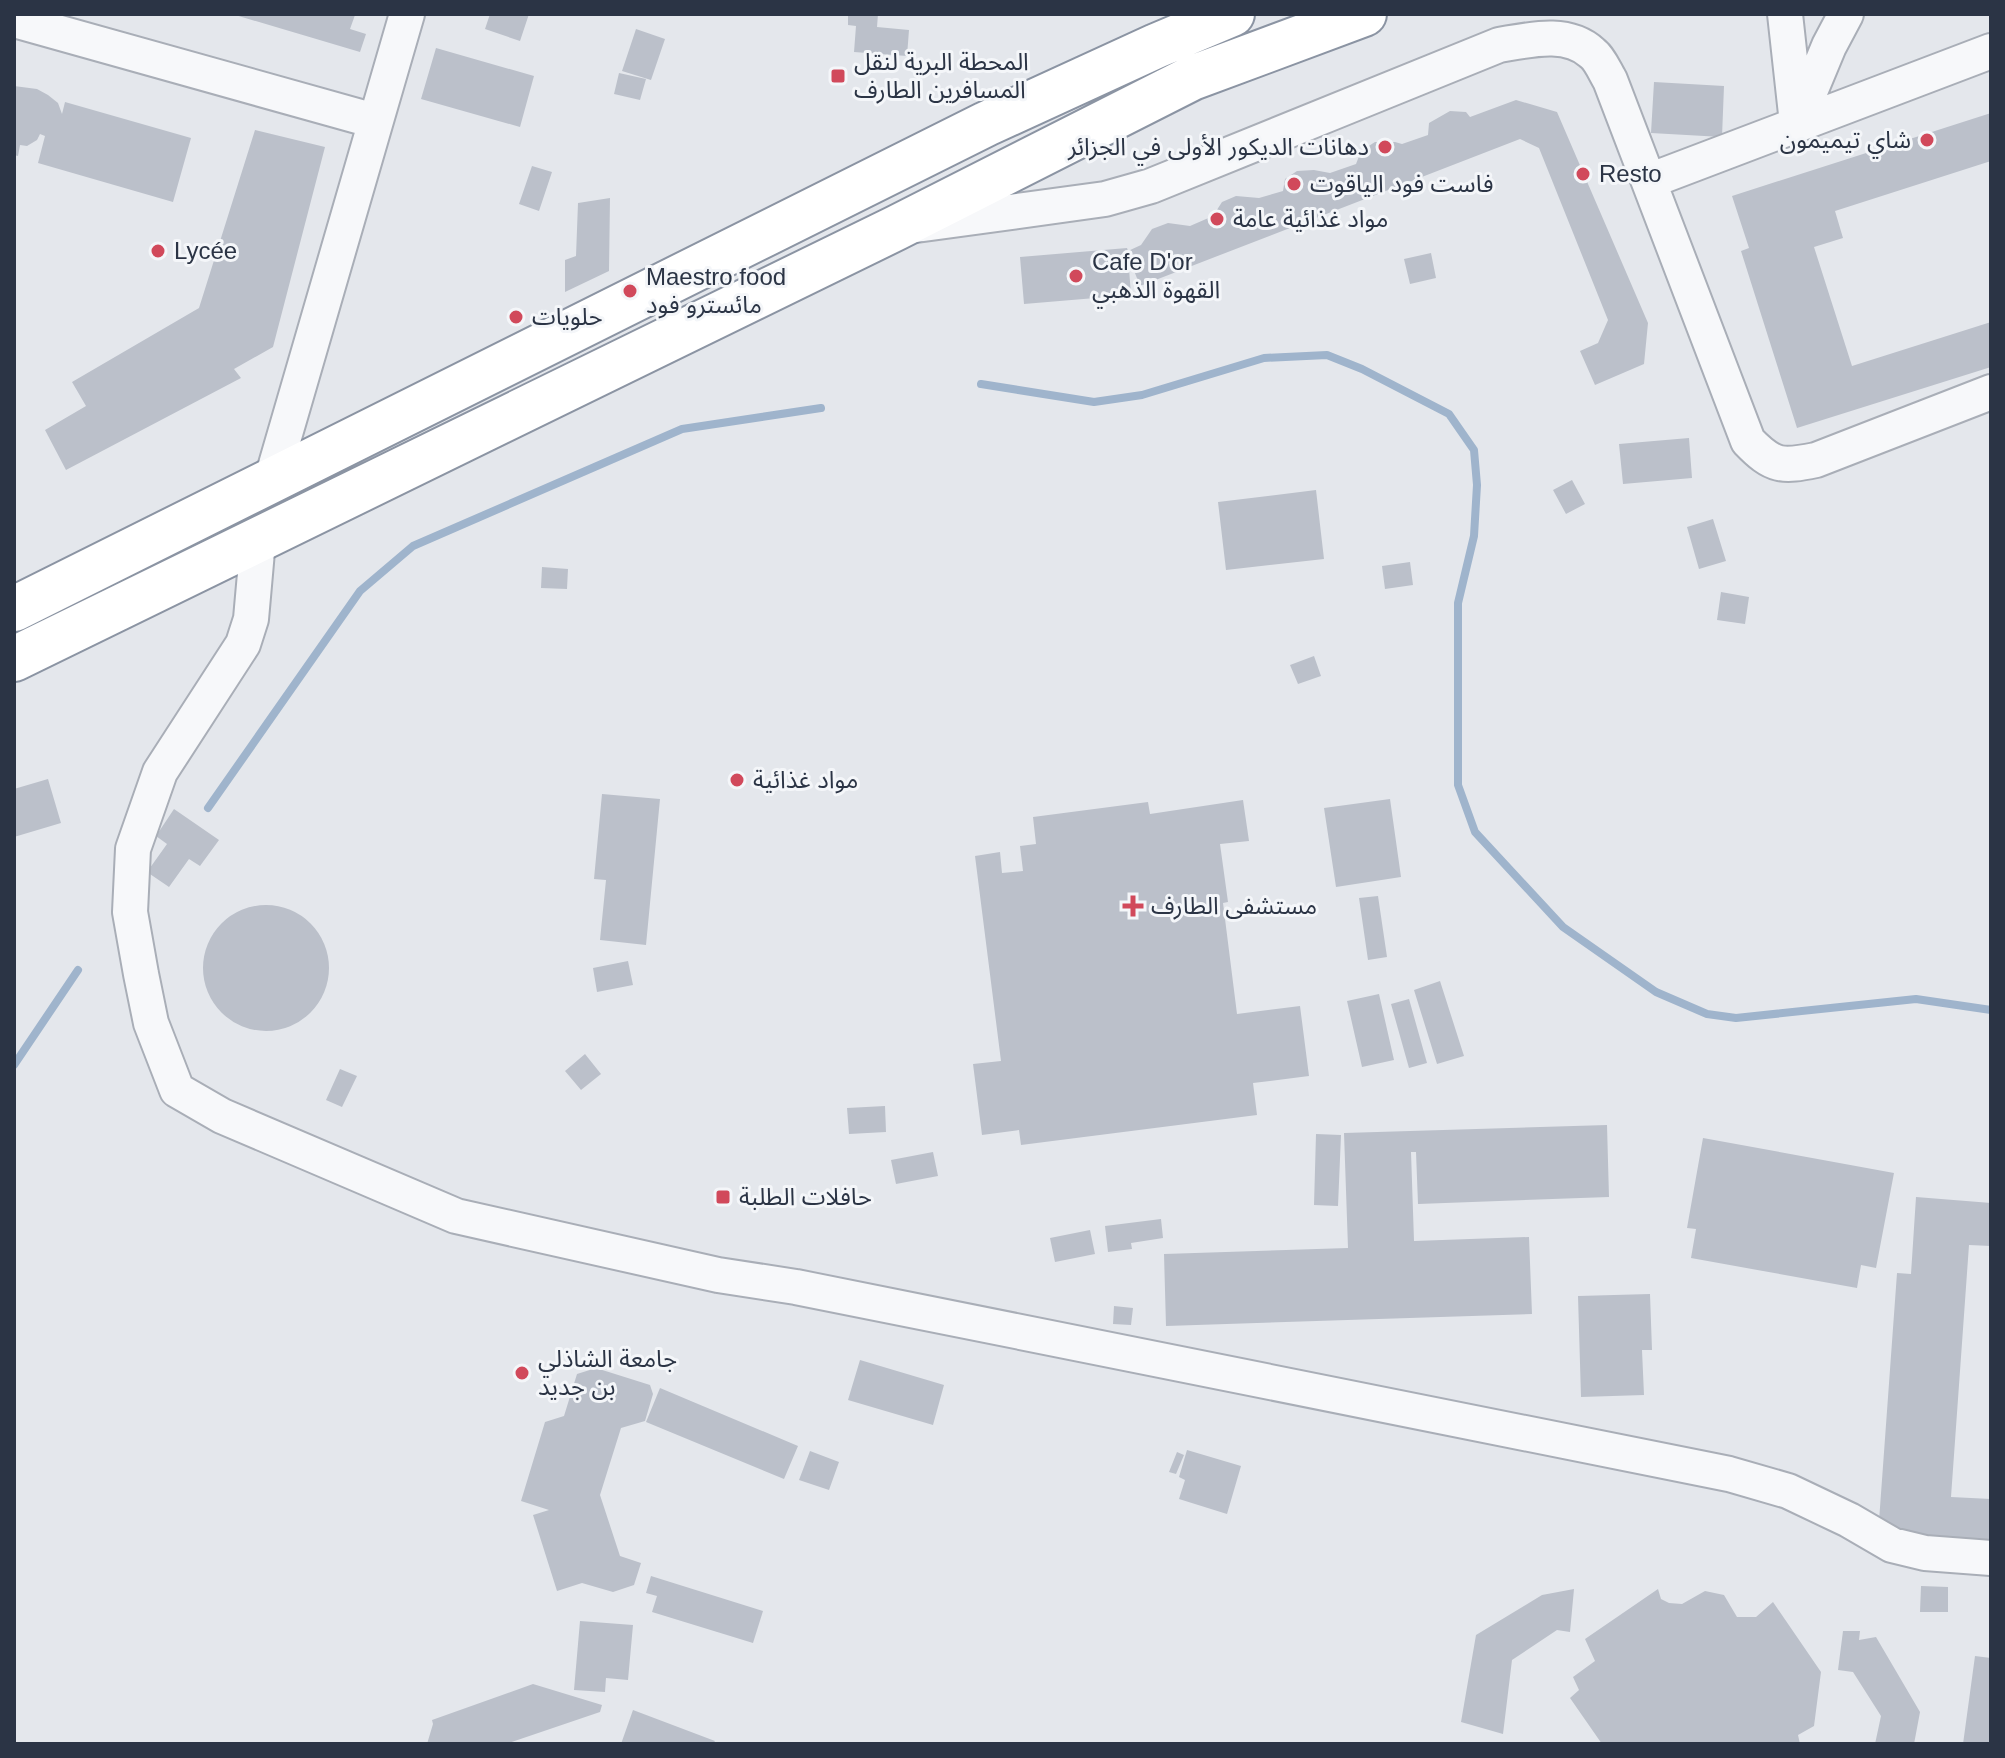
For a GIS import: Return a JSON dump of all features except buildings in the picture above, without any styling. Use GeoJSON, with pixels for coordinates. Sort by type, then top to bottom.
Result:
{"type":"FeatureCollection","features":[{"type":"Feature","properties":{"kind":"highway"},"geometry":{"type":"LineString","coordinates":[[1156,46],[1220,14]]}},
{"type":"Feature","properties":{"kind":"highway"},"geometry":{"type":"LineString","coordinates":[[14,609],[986,124],[1232,14]]}},
{"type":"Feature","properties":{"kind":"highway"},"geometry":{"type":"LineString","coordinates":[[14,659],[896,228],[1192,78],[1364,14]]}},
{"type":"Feature","properties":{"kind":"street"},"geometry":{"type":"LineString","coordinates":[[271,482],[407,14]]}},
{"type":"Feature","properties":{"kind":"street"},"geometry":{"type":"LineString","coordinates":[[1785,14],[1797,123]]}},
{"type":"Feature","properties":{"kind":"street"},"geometry":{"type":"LineString","coordinates":[[1797,123],[1846,14]]}},
{"type":"Feature","properties":{"kind":"street"},"geometry":{"type":"LineString","coordinates":[[14,20],[375,121]]}},
{"type":"Feature","properties":{"kind":"street"},"geometry":{"type":"LineString","coordinates":[[896,228],[1105,199],[1151,186],[1499,45],[1541,38],[1568,39],[1593,53],[1610,80],[1748,441],[1771,462],[1788,466],[1816,460],[1991,392]]}},
{"type":"Feature","properties":{"kind":"street"},"geometry":{"type":"LineString","coordinates":[[1649,181],[1991,51]]}},
{"type":"Feature","properties":{"kind":"street"},"geometry":{"type":"LineString","coordinates":[[258,540],[251,619],[243,644],[160,772],[133,849],[130,912],[141,974],[151,1023],[177,1090],[222,1116],[456,1216],[718,1275],[796,1287],[1729,1474],[1788,1491],[1892,1545],[1925,1553],[1991,1558]]}},
{"type":"Feature","properties":{"kind":"waterway"},"geometry":{"type":"LineString","coordinates":[[981,384],[1094,402],[1142,395],[1264,358],[1327,355],[1362,369],[1449,414],[1474,450],[1477,485],[1474,536],[1458,603],[1458,785],[1475,832],[1563,927],[1656,992],[1707,1014],[1736,1018],[1916,999],[1991,1010]]}},
{"type":"Feature","properties":{"kind":"waterway"},"geometry":{"type":"LineString","coordinates":[[208,808],[360,591],[413,546],[682,429],[821,408]]}},
{"type":"Feature","properties":{"kind":"waterway"},"geometry":{"type":"LineString","coordinates":[[14,1065],[78,970]]}},
{"type":"Feature","properties":{"kind":"place","name":"المحطة البرية لنقل المسافرين الطارف"},"geometry":{"type":"Point","coordinates":[838,76]}},
{"type":"Feature","properties":{"kind":"place","name":"شاي تيميمون"},"geometry":{"type":"Point","coordinates":[1927,140]}},
{"type":"Feature","properties":{"kind":"place","name":"دهانات الديكور الأولى في الجزائر"},"geometry":{"type":"Point","coordinates":[1385,147]}},
{"type":"Feature","properties":{"kind":"place","name":"Resto"},"geometry":{"type":"Point","coordinates":[1583,174]}},
{"type":"Feature","properties":{"kind":"place","name":"فاست فود الياقوت"},"geometry":{"type":"Point","coordinates":[1294,184]}},
{"type":"Feature","properties":{"kind":"place","name":"مواد غذائية عامة"},"geometry":{"type":"Point","coordinates":[1217,219]}},
{"type":"Feature","properties":{"kind":"place","name":"Lycée"},"geometry":{"type":"Point","coordinates":[158,251]}},
{"type":"Feature","properties":{"kind":"place","name":"Cafe D'or القهوة الذهبي"},"geometry":{"type":"Point","coordinates":[1076,276]}},
{"type":"Feature","properties":{"kind":"place","name":"Maestro food مائسترو فود"},"geometry":{"type":"Point","coordinates":[630,291]}},
{"type":"Feature","properties":{"kind":"place","name":"حلويات"},"geometry":{"type":"Point","coordinates":[516,317]}},
{"type":"Feature","properties":{"kind":"place","name":"مواد غذائية"},"geometry":{"type":"Point","coordinates":[737,780]}},
{"type":"Feature","properties":{"kind":"place","name":"مستشفى الطارف"},"geometry":{"type":"Point","coordinates":[1133,906]}},
{"type":"Feature","properties":{"kind":"place","name":"حافلات الطلبة"},"geometry":{"type":"Point","coordinates":[723,1197]}},
{"type":"Feature","properties":{"kind":"place","name":"جامعة الشاذلي بن جديد"},"geometry":{"type":"Point","coordinates":[522,1373]}}]}
